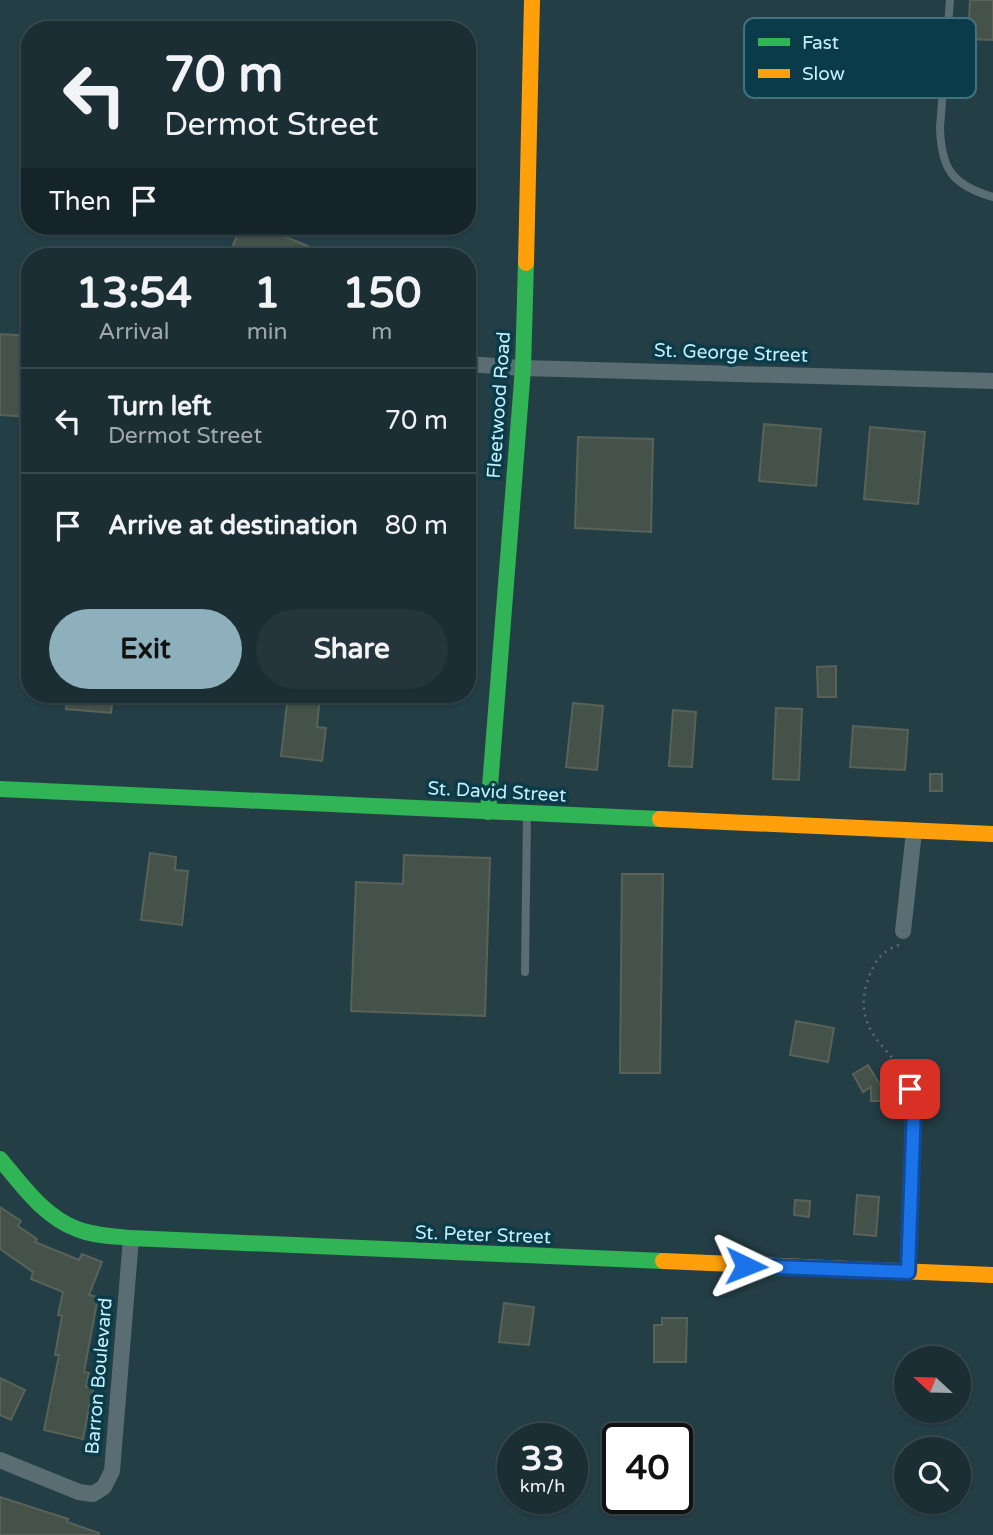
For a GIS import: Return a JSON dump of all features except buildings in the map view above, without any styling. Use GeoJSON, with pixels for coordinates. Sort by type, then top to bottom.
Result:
{"type":"FeatureCollection","features":[{"type":"Feature","properties":{"kind":"street","name":"Fleetwood Road"},"geometry":{"type":"LineString","coordinates":[[488,812],[523,368],[532,0]]}},
{"type":"Feature","properties":{"kind":"street","name":"St. George Street"},"geometry":{"type":"LineString","coordinates":[[476,365],[993,381]]}},
{"type":"Feature","properties":{"kind":"street","name":"St. David Street"},"geometry":{"type":"LineString","coordinates":[[0,789],[993,834]]}},
{"type":"Feature","properties":{"kind":"street"},"geometry":{"type":"LineString","coordinates":[[903,931],[914,832]]}},
{"type":"Feature","properties":{"kind":"street"},"geometry":{"type":"LineString","coordinates":[[908,1272],[914,1108],[910,1089]]}},
{"type":"Feature","properties":{"kind":"street","name":"St. Peter Street"},"geometry":{"type":"LineString","coordinates":[[0,1159],[44,1209],[60,1220],[75,1228],[131,1238],[993,1275]]}},
{"type":"Feature","properties":{"kind":"street","name":"Barron Boulevard"},"geometry":{"type":"LineString","coordinates":[[0,1460],[79,1492],[93,1493],[104,1487],[112,1471],[131,1238]]}},
{"type":"Feature","properties":{"kind":"lane"},"geometry":{"type":"LineString","coordinates":[[949,18],[950,0]]}},
{"type":"Feature","properties":{"kind":"lane"},"geometry":{"type":"LineString","coordinates":[[942,98],[940,148],[945,165],[956,179],[972,191],[993,197]]}},
{"type":"Feature","properties":{"kind":"lane"},"geometry":{"type":"LineString","coordinates":[[525,972],[527,814]]}},
{"type":"Feature","properties":{"kind":"path"},"geometry":{"type":"LineString","coordinates":[[903,931],[899,945],[885,950],[871,971],[862,998],[868,1026],[881,1045],[900,1063],[910,1089]]}},
{"type":"Feature","properties":{"kind":"traffic: fast"},"geometry":{"type":"LineString","coordinates":[[488,812],[523,368],[526,263]]}},
{"type":"Feature","properties":{"kind":"traffic: fast"},"geometry":{"type":"LineString","coordinates":[[0,789],[660,819]]}},
{"type":"Feature","properties":{"kind":"traffic: fast"},"geometry":{"type":"LineString","coordinates":[[0,1159],[34,1199],[54,1217],[77,1229],[97,1234],[131,1238],[663,1261]]}},
{"type":"Feature","properties":{"kind":"traffic: slow"},"geometry":{"type":"LineString","coordinates":[[526,263],[532,0]]}},
{"type":"Feature","properties":{"kind":"traffic: slow"},"geometry":{"type":"LineString","coordinates":[[660,819],[993,834]]}},
{"type":"Feature","properties":{"kind":"traffic: slow"},"geometry":{"type":"LineString","coordinates":[[663,1261],[993,1275]]}},
{"type":"Feature","properties":{"kind":"route"},"geometry":{"type":"LineString","coordinates":[[746,1266],[908,1272],[914,1108],[910,1089]]}}]}
